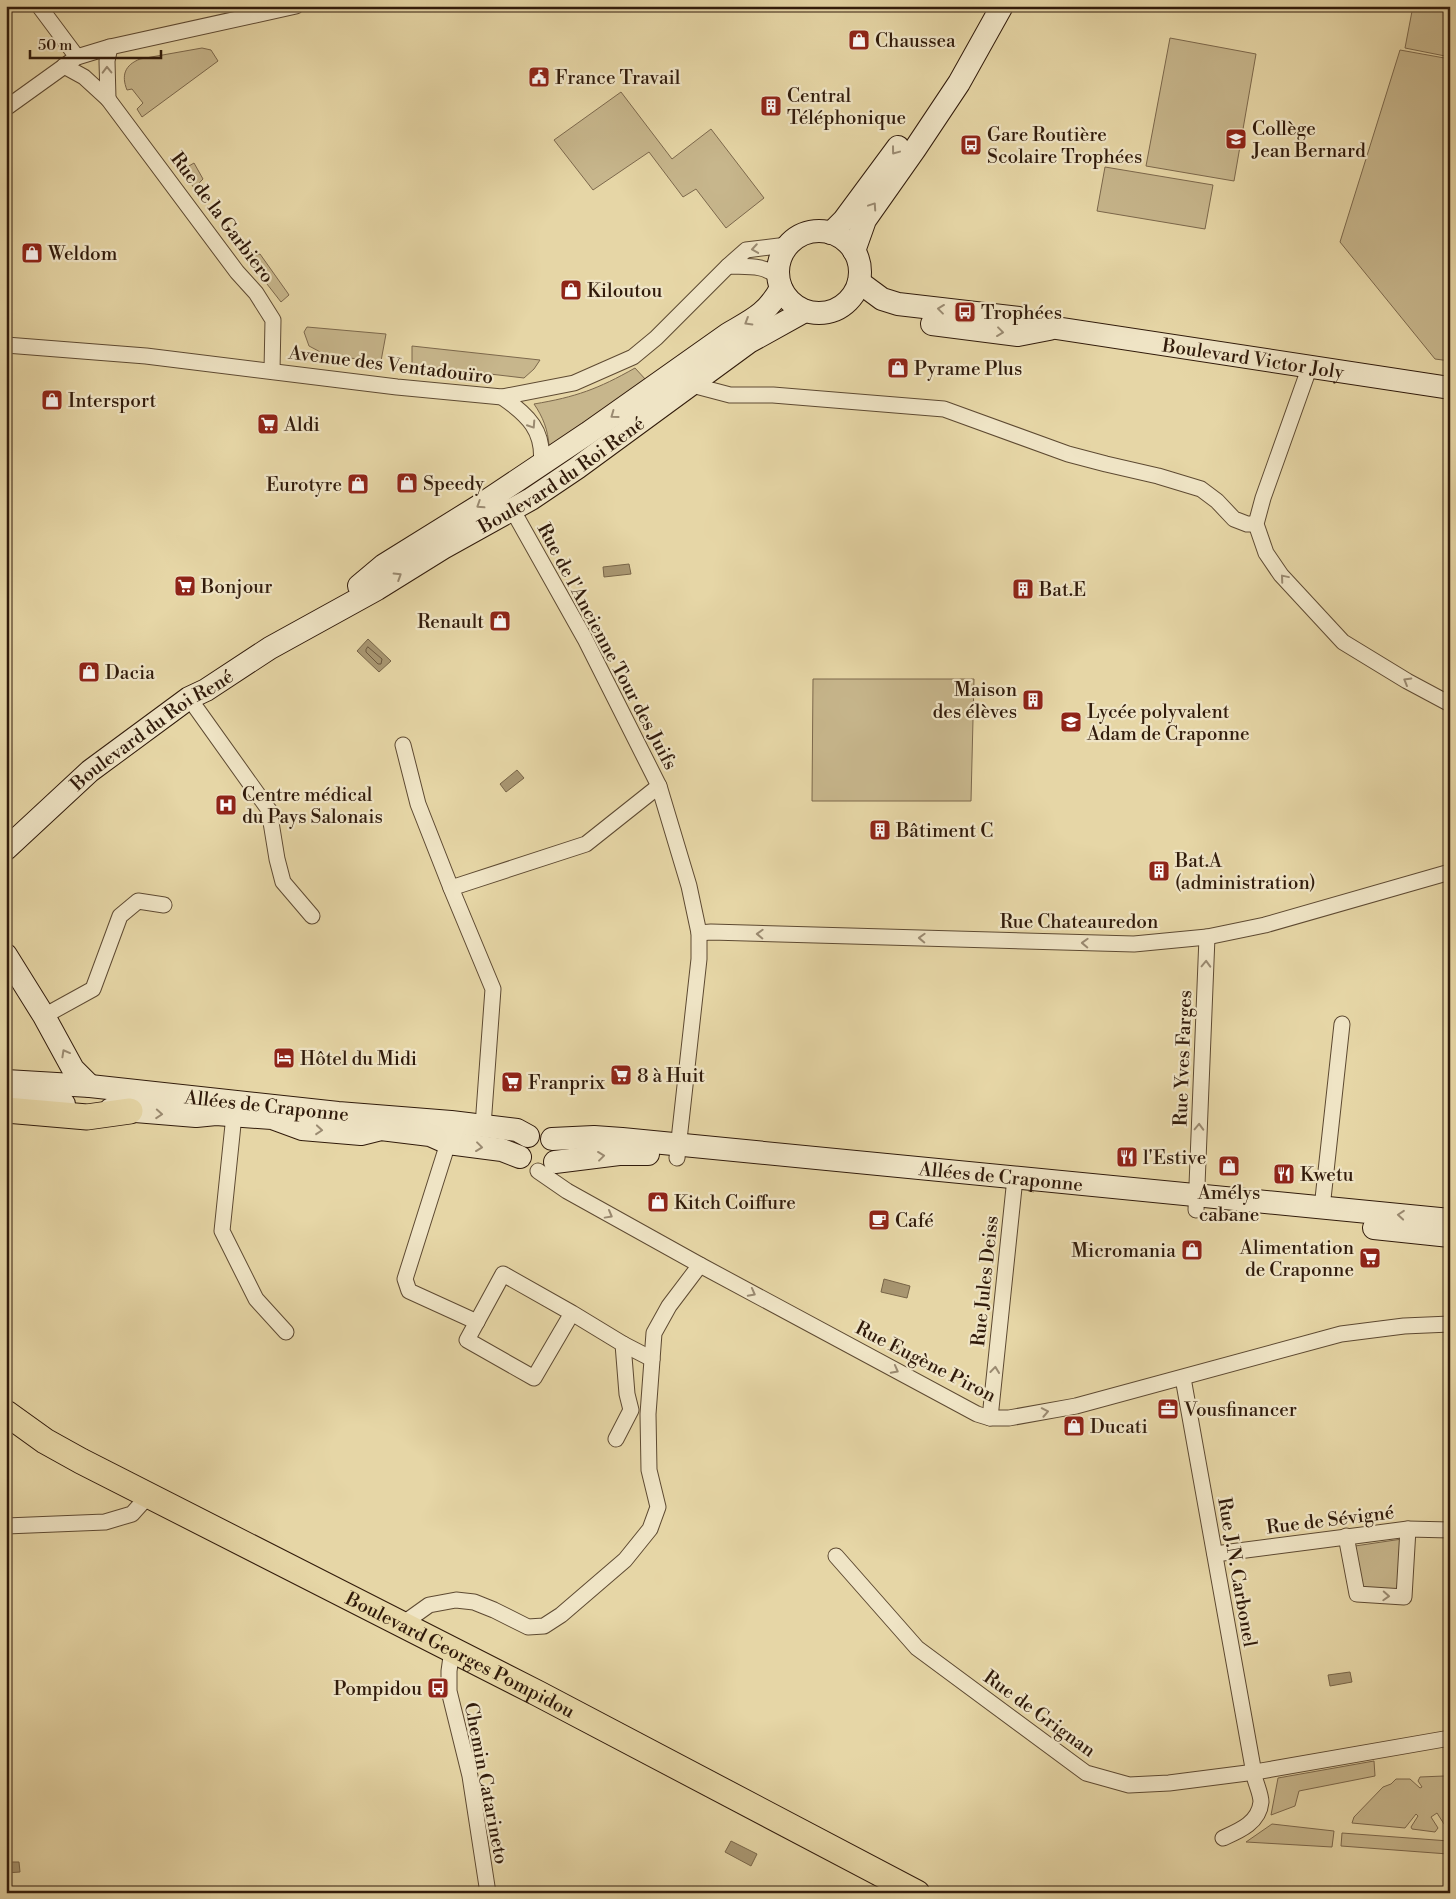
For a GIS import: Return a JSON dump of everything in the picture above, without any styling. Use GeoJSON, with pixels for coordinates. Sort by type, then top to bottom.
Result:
{"type":"FeatureCollection","features":[{"type":"Feature","properties":{"kind":"main road"},"geometry":{"type":"LineString","coordinates":[[831,233],[844,220],[921,116],[947,75],[986,6]]}},
{"type":"Feature","properties":{"kind":"main road"},"geometry":{"type":"LineString","coordinates":[[854,251],[864,220],[959,83],[1002,6]]}},
{"type":"Feature","properties":{"kind":"main road"},"geometry":{"type":"LineString","coordinates":[[818,231],[831,233],[848,243],[854,251],[860,271],[859,282],[847,302],[838,309],[828,313],[805,312],[791,302],[779,282],[778,266],[781,255],[794,239],[805,233],[818,231]]}},
{"type":"Feature","properties":{"kind":"main road","name":"Boulevard du Roi René"},"geometry":{"type":"LineString","coordinates":[[309,625],[384,565],[541,465],[728,334],[759,316],[773,303],[779,282]]}},
{"type":"Feature","properties":{"kind":"main road","name":"Boulevard Victor Joly"},"geometry":{"type":"LineString","coordinates":[[859,282],[882,299],[898,304],[1019,318],[1056,328],[1450,388]]}},
{"type":"Feature","properties":{"kind":"main road","name":"Boulevard Victor Joly"},"geometry":{"type":"LineString","coordinates":[[847,302],[896,318],[1018,335],[1056,328]]}},
{"type":"Feature","properties":{"kind":"main road","name":"Boulevard du Roi René"},"geometry":{"type":"LineString","coordinates":[[6,849],[90,770],[190,698],[206,690],[309,625],[377,589],[443,548],[531,499],[577,468],[749,342],[805,312]]}},
{"type":"Feature","properties":{"kind":"main road"},"geometry":{"type":"LineString","coordinates":[[6,955],[74,1069],[90,1086]]}},
{"type":"Feature","properties":{"kind":"main road"},"geometry":{"type":"LineString","coordinates":[[15,1082],[130,1111]]}},
{"type":"Feature","properties":{"kind":"main road","name":"Allées de Craponne"},"geometry":{"type":"LineString","coordinates":[[15,1082],[90,1086],[338,1113],[450,1133],[520,1157]]}},
{"type":"Feature","properties":{"kind":"main road","name":"Allées de Craponne"},"geometry":{"type":"LineString","coordinates":[[6,1097],[130,1111],[196,1116],[216,1114],[272,1118],[302,1129],[361,1134],[381,1129],[430,1135],[483,1126],[517,1130],[528,1136]]}},
{"type":"Feature","properties":{"kind":"main road"},"geometry":{"type":"LineString","coordinates":[[6,1110],[88,1117],[130,1111]]}},
{"type":"Feature","properties":{"kind":"main road"},"geometry":{"type":"LineString","coordinates":[[541,1133],[552,1139],[557,1150],[546,1166],[526,1167],[520,1157],[521,1145],[528,1136],[541,1133]]}},
{"type":"Feature","properties":{"kind":"main road","name":"Allées de Craponne"},"geometry":{"type":"LineString","coordinates":[[552,1139],[594,1137],[678,1151],[1196,1203],[1450,1236]]}},
{"type":"Feature","properties":{"kind":"main road","name":"Allées de Craponne"},"geometry":{"type":"LineString","coordinates":[[546,1166],[619,1154],[678,1151]]}},
{"type":"Feature","properties":{"kind":"main road","name":"Allées de Craponne"},"geometry":{"type":"LineString","coordinates":[[1196,1203],[1322,1208],[1450,1220]]}},
{"type":"Feature","properties":{"kind":"main road","name":"Boulevard Georges Pompidou"},"geometry":{"type":"LineString","coordinates":[[6,1413],[52,1445],[81,1461],[452,1650],[898,1886],[917,1893]]}},
{"type":"Feature","properties":{"kind":"street"},"geometry":{"type":"LineString","coordinates":[[39,6],[70,61]]}},
{"type":"Feature","properties":{"kind":"street"},"geometry":{"type":"LineString","coordinates":[[6,108],[70,61],[110,47],[296,6]]}},
{"type":"Feature","properties":{"kind":"street"},"geometry":{"type":"LineString","coordinates":[[108,99],[107,61],[110,47]]}},
{"type":"Feature","properties":{"kind":"street","name":"Rue de la Garbiero"},"geometry":{"type":"LineString","coordinates":[[70,61],[108,99],[237,272],[256,293],[273,320],[272,371]]}},
{"type":"Feature","properties":{"kind":"street","name":"Avenue des Ventadouïro"},"geometry":{"type":"LineString","coordinates":[[6,346],[146,356],[397,387],[502,397],[574,383],[633,357],[656,338],[746,250],[787,246]]}},
{"type":"Feature","properties":{"kind":"street"},"geometry":{"type":"LineString","coordinates":[[728,266],[759,267],[772,271],[779,282]]}},
{"type":"Feature","properties":{"kind":"street"},"geometry":{"type":"LineString","coordinates":[[1310,366],[1263,498],[1256,524],[1266,553],[1281,575],[1343,642],[1450,704]]}},
{"type":"Feature","properties":{"kind":"street"},"geometry":{"type":"LineString","coordinates":[[692,385],[730,395],[773,395],[944,409],[1068,454],[1158,476],[1200,489],[1217,501],[1234,519],[1247,524],[1256,524]]}},
{"type":"Feature","properties":{"kind":"street"},"geometry":{"type":"LineString","coordinates":[[502,397],[523,412],[536,430],[542,454],[541,465]]}},
{"type":"Feature","properties":{"kind":"street","name":"Rue de l'Ancienne Tour des Juifs"},"geometry":{"type":"LineString","coordinates":[[512,510],[585,639],[659,786],[689,886],[699,933],[699,959],[678,1151]]}},
{"type":"Feature","properties":{"kind":"street"},"geometry":{"type":"LineString","coordinates":[[190,698],[269,810],[283,882],[312,916]]}},
{"type":"Feature","properties":{"kind":"street"},"geometry":{"type":"LineString","coordinates":[[403,746],[418,804],[494,989],[483,1126]]}},
{"type":"Feature","properties":{"kind":"street"},"geometry":{"type":"LineString","coordinates":[[451,888],[586,844],[659,786]]}},
{"type":"Feature","properties":{"kind":"street","name":"Rue Chateauredon"},"geometry":{"type":"LineString","coordinates":[[699,933],[1134,944],[1207,937],[1265,925],[1450,872]]}},
{"type":"Feature","properties":{"kind":"street"},"geometry":{"type":"LineString","coordinates":[[44,1016],[93,989],[120,916],[138,901],[164,905]]}},
{"type":"Feature","properties":{"kind":"street","name":"Rue Yves Farges"},"geometry":{"type":"LineString","coordinates":[[1196,1203],[1207,937]]}},
{"type":"Feature","properties":{"kind":"street"},"geometry":{"type":"LineString","coordinates":[[1322,1208],[1342,1024]]}},
{"type":"Feature","properties":{"kind":"street"},"geometry":{"type":"LineString","coordinates":[[234,1115],[222,1232],[256,1299],[286,1332]]}},
{"type":"Feature","properties":{"kind":"street"},"geometry":{"type":"LineString","coordinates":[[450,1133],[405,1279],[409,1291],[477,1322]]}},
{"type":"Feature","properties":{"kind":"street","name":"Rue Eugène Piron"},"geometry":{"type":"LineString","coordinates":[[546,1166],[567,1191],[969,1410],[990,1418],[1009,1418],[1076,1406],[1341,1334],[1404,1326],[1450,1324]]}},
{"type":"Feature","properties":{"kind":"street","name":"Rue Jules Deiss"},"geometry":{"type":"LineString","coordinates":[[990,1418],[1014,1185]]}},
{"type":"Feature","properties":{"kind":"street"},"geometry":{"type":"LineString","coordinates":[[404,1626],[408,1620],[429,1605],[456,1600],[474,1602],[528,1627],[544,1626],[561,1615],[625,1560],[650,1529],[658,1507],[649,1470],[648,1414],[654,1333],[669,1306],[700,1265]]}},
{"type":"Feature","properties":{"kind":"street"},"geometry":{"type":"LineString","coordinates":[[572,1313],[534,1378],[467,1340],[503,1274],[572,1313],[623,1344],[652,1359]]}},
{"type":"Feature","properties":{"kind":"street"},"geometry":{"type":"LineString","coordinates":[[616,1439],[631,1410],[627,1394],[623,1344]]}},
{"type":"Feature","properties":{"kind":"street","name":"Rue J.N. Carbonel"},"geometry":{"type":"LineString","coordinates":[[1183,1378],[1261,1801],[1257,1818],[1237,1832],[1222,1838]]}},
{"type":"Feature","properties":{"kind":"street"},"geometry":{"type":"LineString","coordinates":[[6,1526],[105,1522],[132,1514],[149,1495]]}},
{"type":"Feature","properties":{"kind":"street"},"geometry":{"type":"LineString","coordinates":[[1346,1536],[1357,1594],[1404,1597],[1408,1529]]}},
{"type":"Feature","properties":{"kind":"street","name":"Rue de Sévigné"},"geometry":{"type":"LineString","coordinates":[[1215,1554],[1408,1529],[1450,1530]]}},
{"type":"Feature","properties":{"kind":"street","name":"Rue de Grignan"},"geometry":{"type":"LineString","coordinates":[[836,1556],[917,1648],[1086,1773],[1129,1785],[1169,1783],[1255,1772],[1450,1738]]}},
{"type":"Feature","properties":{"kind":"street","name":"Chemin Catarineto"},"geometry":{"type":"LineString","coordinates":[[452,1650],[449,1691],[470,1776],[488,1893]]}},
{"type":"Feature","properties":{"kind":"shaded area"},"geometry":{"type":"Polygon","coordinates":[[[1413,6],[1450,13],[1450,57],[1405,48],[1413,6]]]}},
{"type":"Feature","properties":{"kind":"shaded area"},"geometry":{"type":"Polygon","coordinates":[[[1170,38],[1256,54],[1234,181],[1146,166],[1170,38]]]}},
{"type":"Feature","properties":{"kind":"shaded area"},"geometry":{"type":"Polygon","coordinates":[[[202,48],[211,50],[218,61],[142,117],[137,109],[143,103],[132,89],[127,90],[125,85],[124,80],[128,67],[140,59],[202,48]]]}},
{"type":"Feature","properties":{"kind":"shaded area"},"geometry":{"type":"Polygon","coordinates":[[[1400,50],[1450,59],[1450,361],[1435,359],[1340,242],[1400,50]]]}},
{"type":"Feature","properties":{"kind":"shaded area"},"geometry":{"type":"Polygon","coordinates":[[[621,92],[672,159],[711,129],[764,198],[726,228],[696,189],[683,197],[649,152],[593,190],[554,140],[621,92]]]}},
{"type":"Feature","properties":{"kind":"shaded area"},"geometry":{"type":"Polygon","coordinates":[[[194,163],[203,179],[194,188],[182,170],[194,163]]]}},
{"type":"Feature","properties":{"kind":"shaded area"},"geometry":{"type":"Polygon","coordinates":[[[1105,167],[1213,185],[1205,229],[1097,211],[1105,167]]]}},
{"type":"Feature","properties":{"kind":"shaded area"},"geometry":{"type":"Polygon","coordinates":[[[260,254],[289,295],[281,302],[246,257],[260,254]]]}},
{"type":"Feature","properties":{"kind":"shaded area"},"geometry":{"type":"Polygon","coordinates":[[[307,327],[386,334],[381,361],[328,356],[309,346],[304,332],[307,327]]]}},
{"type":"Feature","properties":{"kind":"shaded area"},"geometry":{"type":"Polygon","coordinates":[[[412,346],[540,360],[524,378],[413,365],[412,346]]]}},
{"type":"Feature","properties":{"kind":"shaded area"},"geometry":{"type":"Polygon","coordinates":[[[635,368],[646,380],[549,446],[544,424],[534,404],[586,391],[610,382],[635,368]]]}},
{"type":"Feature","properties":{"kind":"shaded area"},"geometry":{"type":"Polygon","coordinates":[[[813,679],[974,679],[971,801],[812,801],[813,679]]]}},
{"type":"Feature","properties":{"kind":"shaded area"},"geometry":{"type":"Polygon","coordinates":[[[1402,1539],[1397,1589],[1392,1591],[1363,1588],[1355,1546],[1402,1539]]]}},
{"type":"Feature","properties":{"kind":"shaded area"},"geometry":{"type":"Polygon","coordinates":[[[1374,1761],[1375,1776],[1299,1791],[1295,1806],[1271,1815],[1278,1778],[1374,1761]]]}},
{"type":"Feature","properties":{"kind":"shaded area"},"geometry":{"type":"Polygon","coordinates":[[[1444,1776],[1450,1779],[1449,1821],[1448,1824],[1444,1824],[1437,1813],[1431,1817],[1438,1828],[1435,1832],[1412,1829],[1411,1827],[1418,1816],[1416,1814],[1405,1828],[1352,1823],[1354,1817],[1383,1787],[1391,1784],[1396,1779],[1410,1779],[1420,1788],[1422,1787],[1418,1781],[1420,1777],[1444,1776]]]}},
{"type":"Feature","properties":{"kind":"shaded area"},"geometry":{"type":"Polygon","coordinates":[[[1272,1824],[1334,1831],[1332,1847],[1246,1842],[1272,1824]]]}},
{"type":"Feature","properties":{"kind":"shaded area"},"geometry":{"type":"Polygon","coordinates":[[[1342,1833],[1449,1841],[1448,1854],[1341,1846],[1342,1833]]]}},
{"type":"Feature","properties":{"kind":"water"},"geometry":{"type":"Polygon","coordinates":[[[629,564],[631,574],[604,577],[603,567],[629,564]]]}},
{"type":"Feature","properties":{"kind":"water"},"geometry":{"type":"Polygon","coordinates":[[[368,639],[391,661],[379,672],[357,651],[368,639]]]}},
{"type":"Feature","properties":{"kind":"water"},"geometry":{"type":"Polygon","coordinates":[[[517,770],[524,778],[506,792],[500,784],[517,770]]]}},
{"type":"Feature","properties":{"kind":"water"},"geometry":{"type":"Polygon","coordinates":[[[884,1279],[910,1286],[907,1298],[881,1292],[884,1279]]]}},
{"type":"Feature","properties":{"kind":"water"},"geometry":{"type":"Polygon","coordinates":[[[1350,1672],[1352,1682],[1330,1686],[1328,1675],[1350,1672]]]}},
{"type":"Feature","properties":{"kind":"water"},"geometry":{"type":"Polygon","coordinates":[[[731,1841],[757,1854],[751,1866],[725,1852],[731,1841]]]}},
{"type":"Feature","properties":{"kind":"water"},"geometry":{"type":"Polygon","coordinates":[[[6,1862],[19,1862],[20,1872],[6,1873],[6,1862]]]}},
{"type":"Feature","properties":{"kind":"place","name":"Chaussea"},"geometry":{"type":"Point","coordinates":[859,40]}},
{"type":"Feature","properties":{"kind":"place","name":"France Travail"},"geometry":{"type":"Point","coordinates":[539,77]}},
{"type":"Feature","properties":{"kind":"place","name":"Central Téléphonique"},"geometry":{"type":"Point","coordinates":[771,106]}},
{"type":"Feature","properties":{"kind":"place","name":"Collège Jean Bernard"},"geometry":{"type":"Point","coordinates":[1236,139]}},
{"type":"Feature","properties":{"kind":"place","name":"Gare Routière Scolaire Trophées"},"geometry":{"type":"Point","coordinates":[971,145]}},
{"type":"Feature","properties":{"kind":"place","name":"Weldom"},"geometry":{"type":"Point","coordinates":[32,253]}},
{"type":"Feature","properties":{"kind":"place","name":"Kiloutou"},"geometry":{"type":"Point","coordinates":[571,290]}},
{"type":"Feature","properties":{"kind":"place","name":"Trophées"},"geometry":{"type":"Point","coordinates":[965,312]}},
{"type":"Feature","properties":{"kind":"place","name":"Pyrame Plus"},"geometry":{"type":"Point","coordinates":[898,368]}},
{"type":"Feature","properties":{"kind":"place","name":"Intersport"},"geometry":{"type":"Point","coordinates":[52,400]}},
{"type":"Feature","properties":{"kind":"place","name":"Aldi"},"geometry":{"type":"Point","coordinates":[268,424]}},
{"type":"Feature","properties":{"kind":"place","name":"Speedy"},"geometry":{"type":"Point","coordinates":[407,483]}},
{"type":"Feature","properties":{"kind":"place","name":"Eurotyre"},"geometry":{"type":"Point","coordinates":[358,484]}},
{"type":"Feature","properties":{"kind":"place","name":"Bonjour"},"geometry":{"type":"Point","coordinates":[185,586]}},
{"type":"Feature","properties":{"kind":"place","name":"Bat.E"},"geometry":{"type":"Point","coordinates":[1023,589]}},
{"type":"Feature","properties":{"kind":"place","name":"Renault"},"geometry":{"type":"Point","coordinates":[500,621]}},
{"type":"Feature","properties":{"kind":"place","name":"Dacia"},"geometry":{"type":"Point","coordinates":[89,672]}},
{"type":"Feature","properties":{"kind":"place","name":"Maison des élèves"},"geometry":{"type":"Point","coordinates":[1033,700]}},
{"type":"Feature","properties":{"kind":"place","name":"Lycée polyvalent Adam de Craponne"},"geometry":{"type":"Point","coordinates":[1071,722]}},
{"type":"Feature","properties":{"kind":"place","name":"Centre médical du Pays Salonais"},"geometry":{"type":"Point","coordinates":[226,805]}},
{"type":"Feature","properties":{"kind":"place","name":"Bâtiment C"},"geometry":{"type":"Point","coordinates":[880,830]}},
{"type":"Feature","properties":{"kind":"place","name":"Bat.A (administration)"},"geometry":{"type":"Point","coordinates":[1159,871]}},
{"type":"Feature","properties":{"kind":"place","name":"Hôtel du Midi"},"geometry":{"type":"Point","coordinates":[284,1058]}},
{"type":"Feature","properties":{"kind":"place","name":"8 à Huit"},"geometry":{"type":"Point","coordinates":[621,1075]}},
{"type":"Feature","properties":{"kind":"place","name":"Franprix"},"geometry":{"type":"Point","coordinates":[512,1082]}},
{"type":"Feature","properties":{"kind":"place","name":"l'Estive"},"geometry":{"type":"Point","coordinates":[1127,1157]}},
{"type":"Feature","properties":{"kind":"place","name":"Amélys cabane"},"geometry":{"type":"Point","coordinates":[1229,1166]}},
{"type":"Feature","properties":{"kind":"place","name":"Kwetu"},"geometry":{"type":"Point","coordinates":[1284,1174]}},
{"type":"Feature","properties":{"kind":"place","name":"Kitch Coiffure"},"geometry":{"type":"Point","coordinates":[658,1202]}},
{"type":"Feature","properties":{"kind":"place","name":"Café"},"geometry":{"type":"Point","coordinates":[879,1220]}},
{"type":"Feature","properties":{"kind":"place","name":"Micromania"},"geometry":{"type":"Point","coordinates":[1192,1250]}},
{"type":"Feature","properties":{"kind":"place","name":"Alimentation de Craponne"},"geometry":{"type":"Point","coordinates":[1370,1258]}},
{"type":"Feature","properties":{"kind":"place","name":"Vousfinancer"},"geometry":{"type":"Point","coordinates":[1168,1409]}},
{"type":"Feature","properties":{"kind":"place","name":"Ducati"},"geometry":{"type":"Point","coordinates":[1074,1426]}},
{"type":"Feature","properties":{"kind":"place","name":"Pompidou"},"geometry":{"type":"Point","coordinates":[438,1688]}}]}
